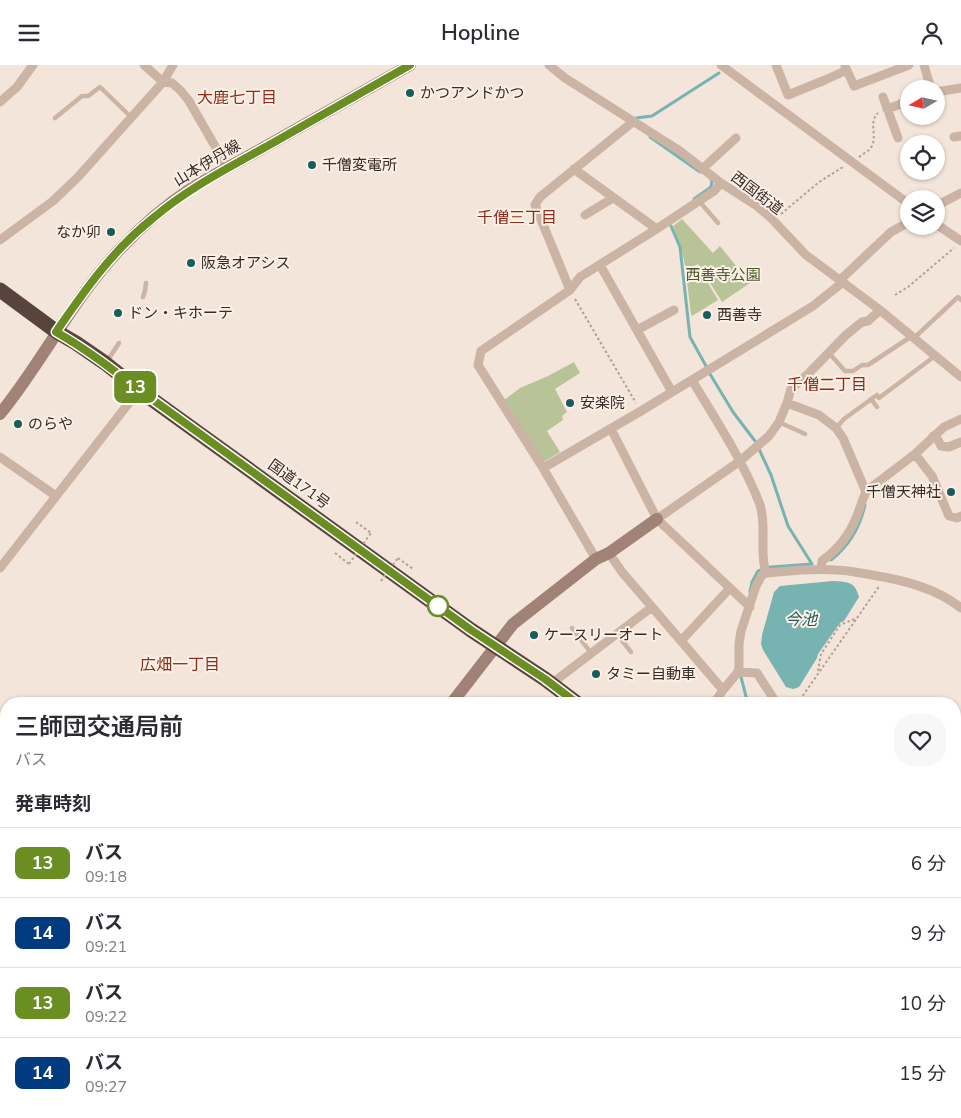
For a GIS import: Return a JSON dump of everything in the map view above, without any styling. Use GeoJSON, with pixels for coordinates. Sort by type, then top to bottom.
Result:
{"type":"FeatureCollection","features":[{"type":"Feature","properties":{"kind":"highway","name":"国道171号"},"geometry":{"type":"LineString","coordinates":[[0,290],[56,332],[106,363],[138,389],[569,697]]}},
{"type":"Feature","properties":{"kind":"main road","name":"山本伊丹線"},"geometry":{"type":"LineString","coordinates":[[0,414],[90,283],[122,246],[152,219],[181,197],[227,167],[410,65]]}},
{"type":"Feature","properties":{"kind":"main road"},"geometry":{"type":"LineString","coordinates":[[456,697],[512,624],[596,559],[609,553],[657,519]]}},
{"type":"Feature","properties":{"kind":"street"},"geometry":{"type":"LineString","coordinates":[[0,102],[17,87],[33,65]]}},
{"type":"Feature","properties":{"kind":"street"},"geometry":{"type":"LineString","coordinates":[[144,65],[163,82],[172,83],[181,91],[189,101],[227,167]]}},
{"type":"Feature","properties":{"kind":"street"},"geometry":{"type":"LineString","coordinates":[[0,240],[54,201],[78,177],[163,82],[173,65]]}},
{"type":"Feature","properties":{"kind":"street","name":"西国街道"},"geometry":{"type":"LineString","coordinates":[[549,65],[565,78],[680,151],[721,183],[757,206],[806,255],[880,310],[961,377]]}},
{"type":"Feature","properties":{"kind":"street"},"geometry":{"type":"LineString","coordinates":[[721,65],[900,197]]}},
{"type":"Feature","properties":{"kind":"street"},"geometry":{"type":"LineString","coordinates":[[776,65],[788,95],[825,81],[846,67],[854,86],[909,65]]}},
{"type":"Feature","properties":{"kind":"street"},"geometry":{"type":"LineString","coordinates":[[924,65],[928,80]]}},
{"type":"Feature","properties":{"kind":"street"},"geometry":{"type":"LineString","coordinates":[[945,91],[961,88]]}},
{"type":"Feature","properties":{"kind":"street"},"geometry":{"type":"LineString","coordinates":[[883,97],[898,138]]}},
{"type":"Feature","properties":{"kind":"street"},"geometry":{"type":"LineString","coordinates":[[887,109],[900,104]]}},
{"type":"Feature","properties":{"kind":"street"},"geometry":{"type":"LineString","coordinates":[[570,290],[535,205],[540,197],[634,121]]}},
{"type":"Feature","properties":{"kind":"street"},"geometry":{"type":"LineString","coordinates":[[702,169],[736,138]]}},
{"type":"Feature","properties":{"kind":"street"},"geometry":{"type":"LineString","coordinates":[[574,169],[654,227],[655,230]]}},
{"type":"Feature","properties":{"kind":"street"},"geometry":{"type":"LineString","coordinates":[[596,559],[543,468],[478,365],[481,351],[570,290],[580,277],[714,191],[721,183]]}},
{"type":"Feature","properties":{"kind":"street"},"geometry":{"type":"LineString","coordinates":[[945,201],[961,193]]}},
{"type":"Feature","properties":{"kind":"street"},"geometry":{"type":"LineString","coordinates":[[585,215],[613,198]]}},
{"type":"Feature","properties":{"kind":"street"},"geometry":{"type":"LineString","coordinates":[[543,468],[641,411],[813,306],[842,281],[891,232],[900,227]]}},
{"type":"Feature","properties":{"kind":"street"},"geometry":{"type":"LineString","coordinates":[[945,229],[961,241]]}},
{"type":"Feature","properties":{"kind":"street"},"geometry":{"type":"LineString","coordinates":[[600,265],[672,392]]}},
{"type":"Feature","properties":{"kind":"street"},"geometry":{"type":"LineString","coordinates":[[637,330],[674,310]]}},
{"type":"Feature","properties":{"kind":"street"},"geometry":{"type":"LineString","coordinates":[[657,519],[740,461],[769,436],[779,422],[787,403],[790,389],[809,373],[846,335],[862,322],[868,321],[880,310]]}},
{"type":"Feature","properties":{"kind":"street"},"geometry":{"type":"LineString","coordinates":[[692,380],[740,461],[760,505],[764,535],[763,564],[766,573]]}},
{"type":"Feature","properties":{"kind":"street"},"geometry":{"type":"LineString","coordinates":[[0,568],[138,389]]}},
{"type":"Feature","properties":{"kind":"street"},"geometry":{"type":"LineString","coordinates":[[787,403],[823,417],[836,428],[846,445],[866,492]]}},
{"type":"Feature","properties":{"kind":"street"},"geometry":{"type":"LineString","coordinates":[[821,569],[822,561],[835,551],[847,535],[866,492],[915,455],[944,427],[961,419]]}},
{"type":"Feature","properties":{"kind":"street"},"geometry":{"type":"LineString","coordinates":[[610,429],[657,519],[750,607]]}},
{"type":"Feature","properties":{"kind":"street"},"geometry":{"type":"LineString","coordinates":[[933,436],[941,446],[949,447],[961,441]]}},
{"type":"Feature","properties":{"kind":"street"},"geometry":{"type":"LineString","coordinates":[[915,455],[932,477],[950,516],[957,518],[961,516]]}},
{"type":"Feature","properties":{"kind":"street"},"geometry":{"type":"LineString","coordinates":[[0,457],[56,496]]}},
{"type":"Feature","properties":{"kind":"street"},"geometry":{"type":"LineString","coordinates":[[609,553],[622,572],[723,690]]}},
{"type":"Feature","properties":{"kind":"street"},"geometry":{"type":"LineString","coordinates":[[718,697],[738,672],[741,631],[756,586],[762,575],[766,573],[821,569],[885,577],[932,591],[961,608]]}},
{"type":"Feature","properties":{"kind":"street"},"geometry":{"type":"LineString","coordinates":[[681,641],[730,588]]}},
{"type":"Feature","properties":{"kind":"street"},"geometry":{"type":"LineString","coordinates":[[551,684],[652,607]]}},
{"type":"Feature","properties":{"kind":"street"},"geometry":{"type":"LineString","coordinates":[[738,672],[757,673],[772,697]]}},
{"type":"Feature","properties":{"kind":"lane"},"geometry":{"type":"LineString","coordinates":[[54,118],[82,96],[88,96],[100,87],[131,117]]}},
{"type":"Feature","properties":{"kind":"lane"},"geometry":{"type":"LineString","coordinates":[[699,201],[718,223]]}},
{"type":"Feature","properties":{"kind":"lane"},"geometry":{"type":"LineString","coordinates":[[143,297],[146,283]]}},
{"type":"Feature","properties":{"kind":"lane"},"geometry":{"type":"LineString","coordinates":[[829,353],[845,371],[853,371],[862,365],[868,365],[913,337],[958,297],[961,300]]}},
{"type":"Feature","properties":{"kind":"lane"},"geometry":{"type":"LineString","coordinates":[[106,363],[118,343]]}},
{"type":"Feature","properties":{"kind":"lane"},"geometry":{"type":"LineString","coordinates":[[836,428],[844,419],[871,399],[877,395],[879,398],[935,356]]}},
{"type":"Feature","properties":{"kind":"lane"},"geometry":{"type":"LineString","coordinates":[[871,399],[877,407]]}},
{"type":"Feature","properties":{"kind":"lane"},"geometry":{"type":"LineString","coordinates":[[779,422],[805,434]]}},
{"type":"Feature","properties":{"kind":"lane"},"geometry":{"type":"LineString","coordinates":[[572,628],[591,653]]}},
{"type":"Feature","properties":{"kind":"lane"},"geometry":{"type":"LineString","coordinates":[[617,634],[630,651]]}},
{"type":"Feature","properties":{"kind":"path"},"geometry":{"type":"LineString","coordinates":[[773,221],[819,182],[850,160],[869,150],[875,138],[873,118],[876,113],[887,109]]}},
{"type":"Feature","properties":{"kind":"path"},"geometry":{"type":"LineString","coordinates":[[896,295],[954,248]]}},
{"type":"Feature","properties":{"kind":"path"},"geometry":{"type":"LineString","coordinates":[[570,290],[641,411]]}},
{"type":"Feature","properties":{"kind":"path"},"geometry":{"type":"LineString","coordinates":[[334,553],[349,564],[371,533],[356,522]]}},
{"type":"Feature","properties":{"kind":"path"},"geometry":{"type":"LineString","coordinates":[[382,581],[398,558],[413,569]]}},
{"type":"Feature","properties":{"kind":"path"},"geometry":{"type":"LineString","coordinates":[[802,697],[885,577]]}},
{"type":"Feature","properties":{"kind":"path"},"geometry":{"type":"LineString","coordinates":[[818,673],[821,654],[840,625],[857,618]]}},
{"type":"Feature","properties":{"kind":"green space","name":"西善寺公園"},"geometry":{"type":"Polygon","coordinates":[[[682,219],[713,253],[720,246],[750,283],[722,302],[698,264],[686,270],[681,247],[673,226],[682,219]]]}},
{"type":"Feature","properties":{"kind":"green space"},"geometry":{"type":"Polygon","coordinates":[[[698,266],[718,300],[692,316],[686,273],[698,266]]]}},
{"type":"Feature","properties":{"kind":"green space"},"geometry":{"type":"Polygon","coordinates":[[[574,362],[580,373],[555,389],[567,412],[562,416],[563,420],[547,431],[560,452],[545,461],[540,460],[503,401],[520,388],[574,362]]]}},
{"type":"Feature","properties":{"kind":"water","name":"今池"},"geometry":{"type":"Polygon","coordinates":[[[833,581],[850,584],[856,588],[859,597],[844,621],[840,623],[818,654],[799,687],[793,689],[786,687],[761,644],[774,592],[780,586],[833,581]]]}},
{"type":"Feature","properties":{"kind":"waterway"},"geometry":{"type":"LineString","coordinates":[[636,118],[652,116],[719,73]]}},
{"type":"Feature","properties":{"kind":"waterway"},"geometry":{"type":"LineString","coordinates":[[650,137],[700,172]]}},
{"type":"Feature","properties":{"kind":"waterway"},"geometry":{"type":"LineString","coordinates":[[694,199],[711,187],[711,180]]}},
{"type":"Feature","properties":{"kind":"waterway"},"geometry":{"type":"LineString","coordinates":[[671,226],[680,247],[690,337],[706,366]]}},
{"type":"Feature","properties":{"kind":"waterway"},"geometry":{"type":"LineString","coordinates":[[710,374],[733,412],[755,441]]}},
{"type":"Feature","properties":{"kind":"waterway"},"geometry":{"type":"LineString","coordinates":[[750,592],[752,582],[758,571],[771,567],[812,564],[788,526],[771,475],[759,449]]}},
{"type":"Feature","properties":{"kind":"waterway"},"geometry":{"type":"LineString","coordinates":[[831,560],[853,536],[865,505]]}},
{"type":"Feature","properties":{"kind":"waterway"},"geometry":{"type":"LineString","coordinates":[[741,677],[746,697]]}},
{"type":"Feature","properties":{"kind":"bus line","name":"13"},"geometry":{"type":"LineString","coordinates":[[410,65],[227,167],[188,191],[152,219],[122,246],[90,283],[56,332],[106,363],[138,389],[471,630],[569,697]]}},
{"type":"Feature","properties":{"kind":"place","name":"かつアンドかつ"},"geometry":{"type":"Point","coordinates":[410,93]}},
{"type":"Feature","properties":{"kind":"place","name":"千僧変電所"},"geometry":{"type":"Point","coordinates":[312,165]}},
{"type":"Feature","properties":{"kind":"place","name":"なか卯"},"geometry":{"type":"Point","coordinates":[111,232]}},
{"type":"Feature","properties":{"kind":"place","name":"阪急オアシス"},"geometry":{"type":"Point","coordinates":[191,263]}},
{"type":"Feature","properties":{"kind":"place","name":"ドン・キホーテ"},"geometry":{"type":"Point","coordinates":[118,313]}},
{"type":"Feature","properties":{"kind":"place","name":"西善寺"},"geometry":{"type":"Point","coordinates":[707,315]}},
{"type":"Feature","properties":{"kind":"place","name":"安楽院"},"geometry":{"type":"Point","coordinates":[570,403]}},
{"type":"Feature","properties":{"kind":"place","name":"のらや"},"geometry":{"type":"Point","coordinates":[18,424]}},
{"type":"Feature","properties":{"kind":"place","name":"千僧天神社"},"geometry":{"type":"Point","coordinates":[951,492]}},
{"type":"Feature","properties":{"kind":"place","name":"ケースリーオート"},"geometry":{"type":"Point","coordinates":[534,635]}},
{"type":"Feature","properties":{"kind":"place","name":"タミー自動車"},"geometry":{"type":"Point","coordinates":[596,674]}},
{"type":"Feature","properties":{"kind":"district","name":"大鹿七丁目"},"geometry":{"type":"Point","coordinates":[237,97]}},
{"type":"Feature","properties":{"kind":"district","name":"千僧三丁目"},"geometry":{"type":"Point","coordinates":[517,217]}},
{"type":"Feature","properties":{"kind":"district","name":"千僧二丁目"},"geometry":{"type":"Point","coordinates":[827,384]}},
{"type":"Feature","properties":{"kind":"district","name":"広畑一丁目"},"geometry":{"type":"Point","coordinates":[180,664]}}]}
